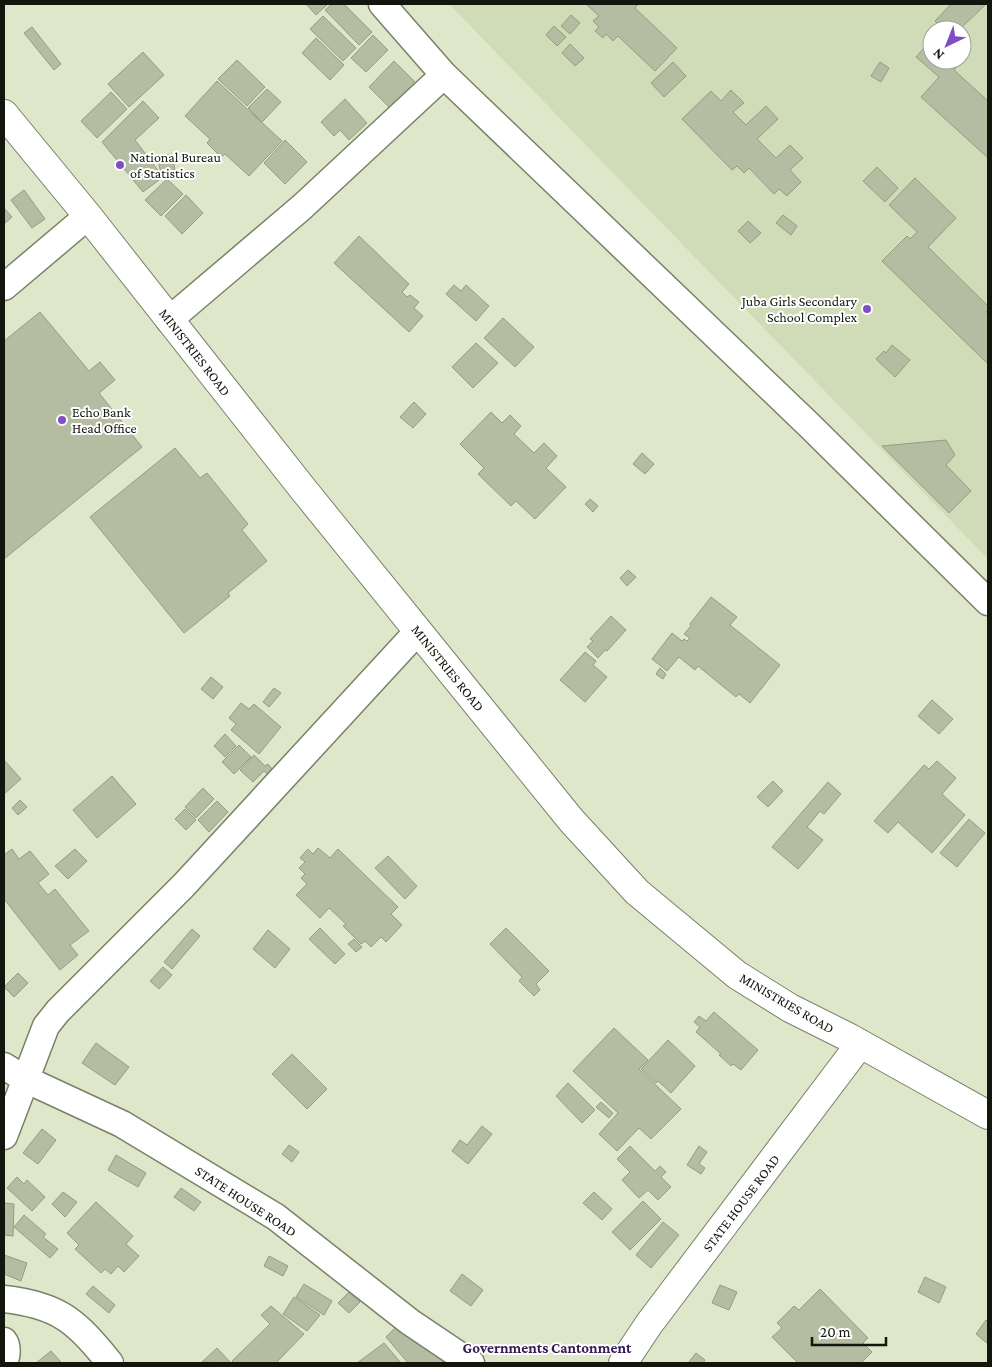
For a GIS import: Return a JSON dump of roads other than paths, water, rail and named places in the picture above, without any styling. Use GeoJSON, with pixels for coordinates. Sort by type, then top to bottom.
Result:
{"type":"FeatureCollection","features":[{"type":"Feature","properties":{"kind":"main road","name":"MINISTRIES ROAD"},"geometry":{"type":"LineString","coordinates":[[4,114],[88,216],[418,631],[572,820],[636,892],[737,974],[790,1008],[860,1044],[988,1115]]}},
{"type":"Feature","properties":{"kind":"main road","name":"STATE HOUSE ROAD"},"geometry":{"type":"LineString","coordinates":[[623,1363],[649,1324],[860,1044]]}},
{"type":"Feature","properties":{"kind":"street"},"geometry":{"type":"LineString","coordinates":[[382,4],[444,75],[810,426],[988,602]]}},
{"type":"Feature","properties":{"kind":"street"},"geometry":{"type":"LineString","coordinates":[[169,320],[302,207],[444,75]]}},
{"type":"Feature","properties":{"kind":"street"},"geometry":{"type":"LineString","coordinates":[[4,287],[88,216]]}},
{"type":"Feature","properties":{"kind":"street"},"geometry":{"type":"LineString","coordinates":[[4,1136],[15,1072],[58,1011],[184,885],[418,631]]}},
{"type":"Feature","properties":{"kind":"street","name":"STATE HOUSE ROAD"},"geometry":{"type":"LineString","coordinates":[[15,1072],[122,1124],[276,1218],[410,1322],[471,1363]]}},
{"type":"Feature","properties":{"kind":"street"},"geometry":{"type":"LineString","coordinates":[[4,1299],[45,1306],[75,1323],[110,1363]]}},
{"type":"Feature","properties":{"kind":"street"},"geometry":{"type":"LineString","coordinates":[[4,1341],[6,1344],[6,1358],[4,1362]]}},
{"type":"Feature","properties":{"kind":"place","name":"National Bureau of Statistics"},"geometry":{"type":"Point","coordinates":[120,165]}},
{"type":"Feature","properties":{"kind":"place","name":"Juba Girls Secondary School Complex"},"geometry":{"type":"Point","coordinates":[867,309]}},
{"type":"Feature","properties":{"kind":"place","name":"Echo Bank Head Office"},"geometry":{"type":"Point","coordinates":[62,420]}},
{"type":"Feature","properties":{"kind":"district","name":"Governments Cantonment"},"geometry":{"type":"Point","coordinates":[547,1348]}}]}
